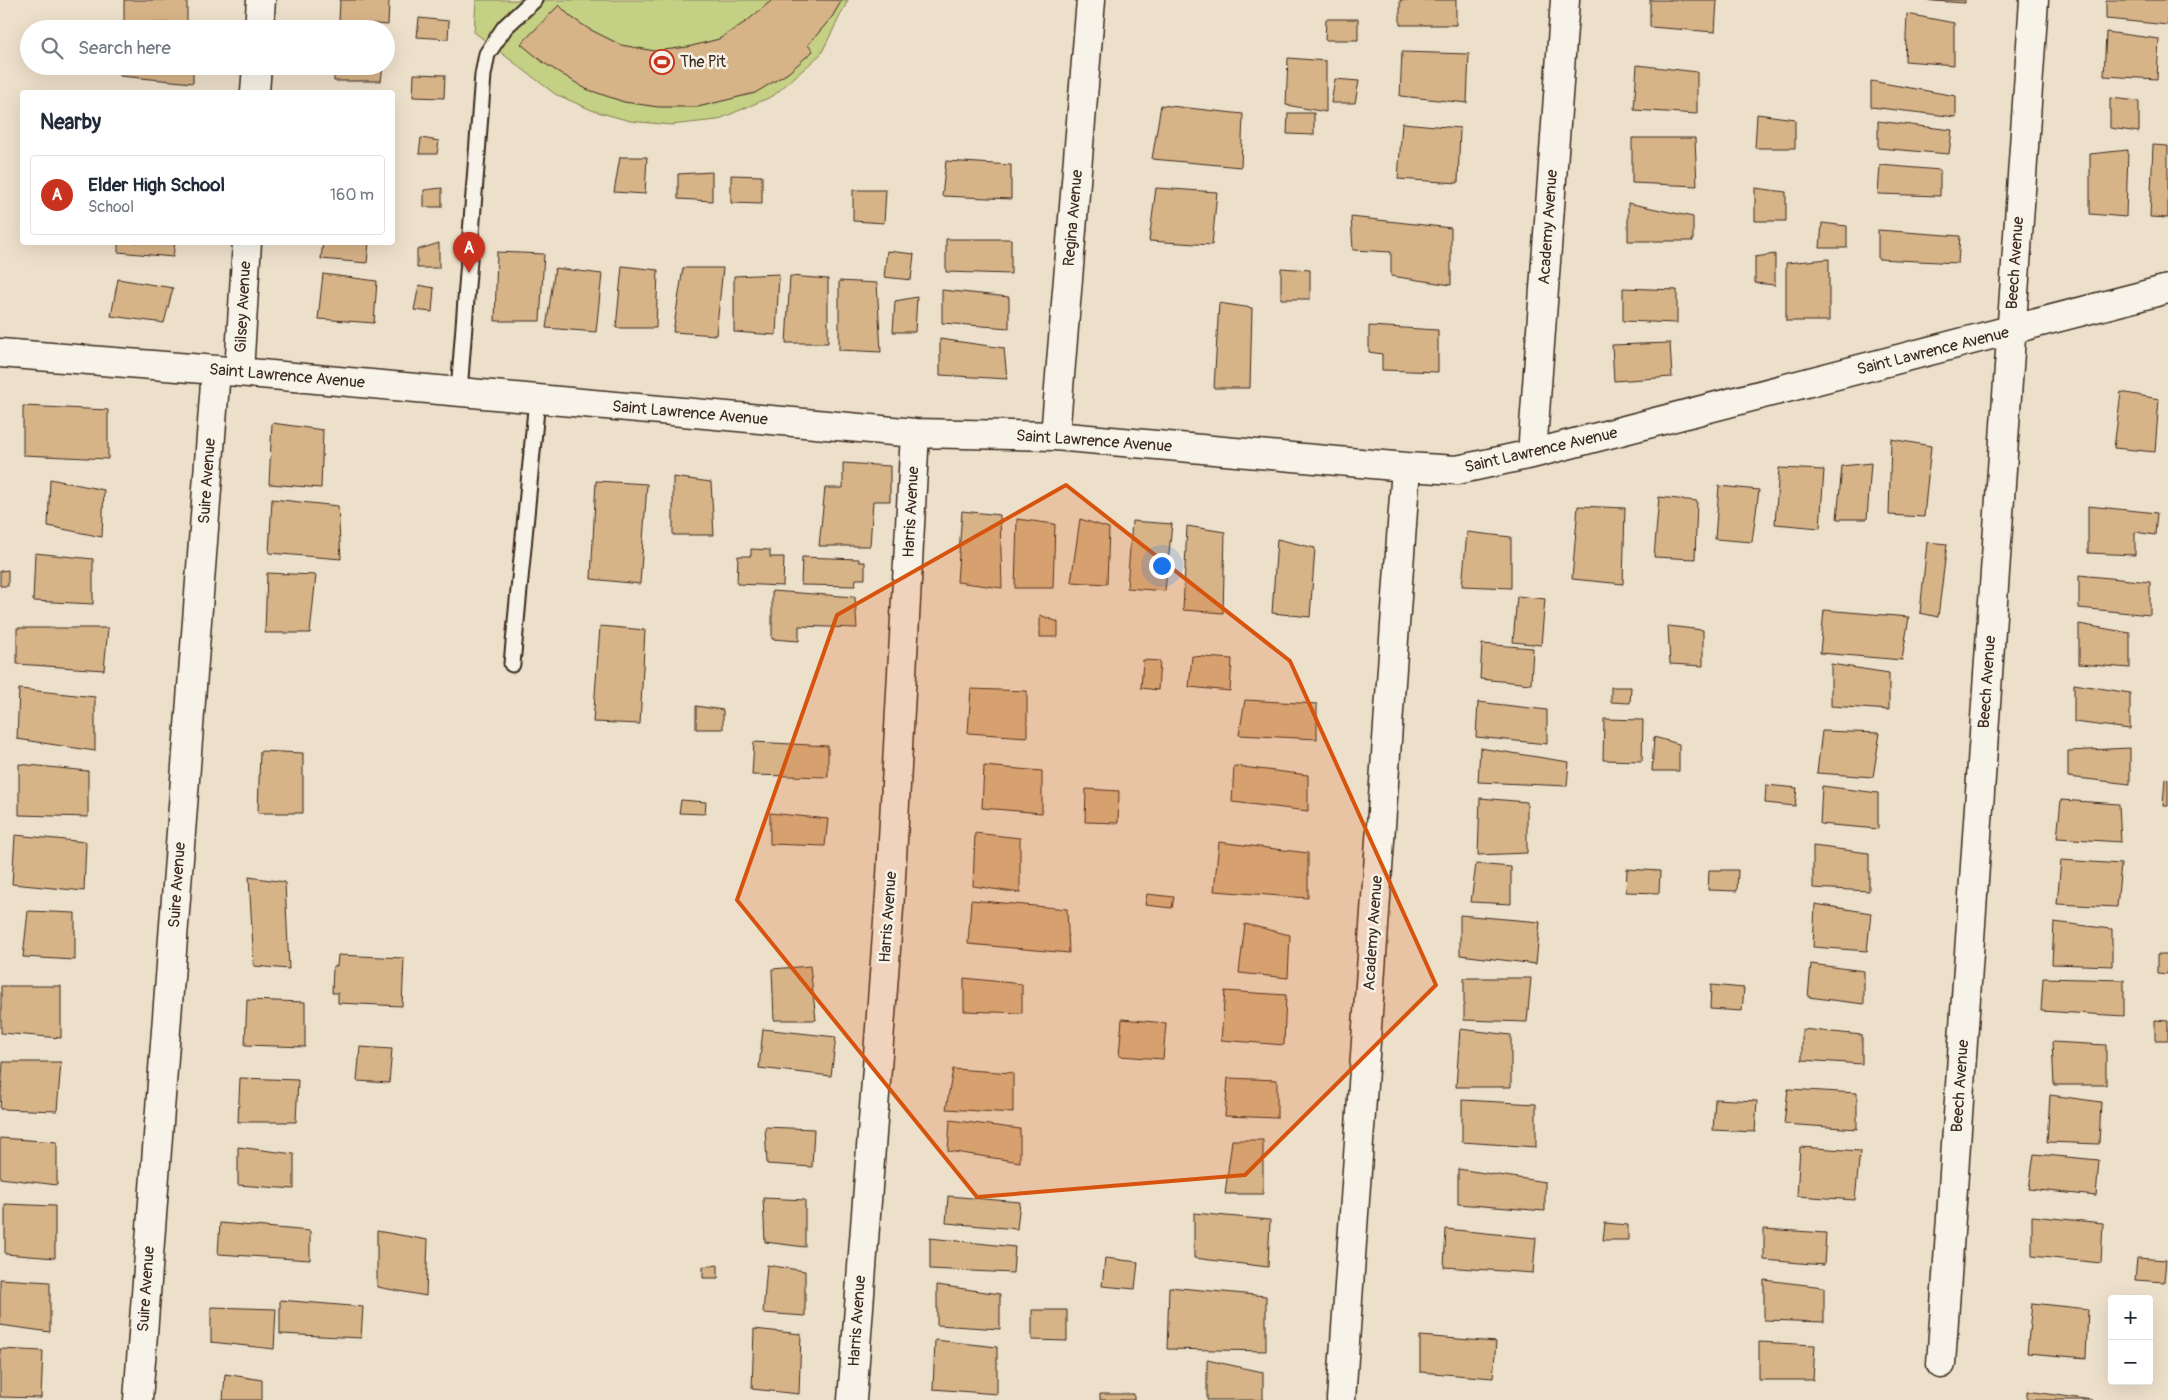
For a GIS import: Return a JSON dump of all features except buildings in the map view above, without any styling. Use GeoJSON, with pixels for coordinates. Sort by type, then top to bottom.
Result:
{"type":"FeatureCollection","features":[{"type":"Feature","properties":{"kind":"street"},"geometry":{"type":"LineString","coordinates":[[260,20],[261,0]]}},
{"type":"Feature","properties":{"kind":"street","name":"Regina Avenue"},"geometry":{"type":"LineString","coordinates":[[1055,436],[1092,0]]}},
{"type":"Feature","properties":{"kind":"street","name":"Academy Avenue"},"geometry":{"type":"LineString","coordinates":[[1532,454],[1565,0]]}},
{"type":"Feature","properties":{"kind":"street","name":"Beech Avenue"},"geometry":{"type":"LineString","coordinates":[[1941,1364],[2034,0]]}},
{"type":"Feature","properties":{"kind":"street"},"geometry":{"type":"LineString","coordinates":[[256,90],[257,75]]}},
{"type":"Feature","properties":{"kind":"street","name":"Gilsey Avenue"},"geometry":{"type":"LineString","coordinates":[[227,371],[247,245]]}},
{"type":"Feature","properties":{"kind":"street","name":"Saint Lawrence Avenue"},"geometry":{"type":"LineString","coordinates":[[0,353],[227,371],[915,433],[1055,436],[1457,470],[1532,454],[2168,289]]}},
{"type":"Feature","properties":{"kind":"street","name":"Suire Avenue"},"geometry":{"type":"LineString","coordinates":[[138,1400],[227,371]]}},
{"type":"Feature","properties":{"kind":"street","name":"Harris Avenue"},"geometry":{"type":"LineString","coordinates":[[852,1400],[890,895],[915,433]]}},
{"type":"Feature","properties":{"kind":"street","name":"Academy Avenue"},"geometry":{"type":"LineString","coordinates":[[1341,1400],[1406,467]]}},
{"type":"Feature","properties":{"kind":"lane"},"geometry":{"type":"LineString","coordinates":[[459,392],[483,75],[487,54],[505,27],[534,0]]}},
{"type":"Feature","properties":{"kind":"lane"},"geometry":{"type":"LineString","coordinates":[[512,664],[537,399]]}},
{"type":"Feature","properties":{"kind":"highlighted area"},"geometry":{"type":"Polygon","coordinates":[[[1066,485],[1290,661],[1436,985],[1245,1175],[977,1197],[737,900],[837,615],[1066,485]]]}},
{"type":"Feature","properties":{"kind":"green space","name":"The Pit"},"geometry":{"type":"Polygon","coordinates":[[[476,0],[848,0],[821,54],[773,96],[717,120],[671,125],[630,121],[594,111],[555,94],[474,32],[476,0]]]}},
{"type":"Feature","properties":{"kind":"place","name":"The Pit"},"geometry":{"type":"Point","coordinates":[662,62]}},
{"type":"Feature","properties":{"kind":"place","name":"Elder High School"},"geometry":{"type":"Point","coordinates":[469,273]}}]}
